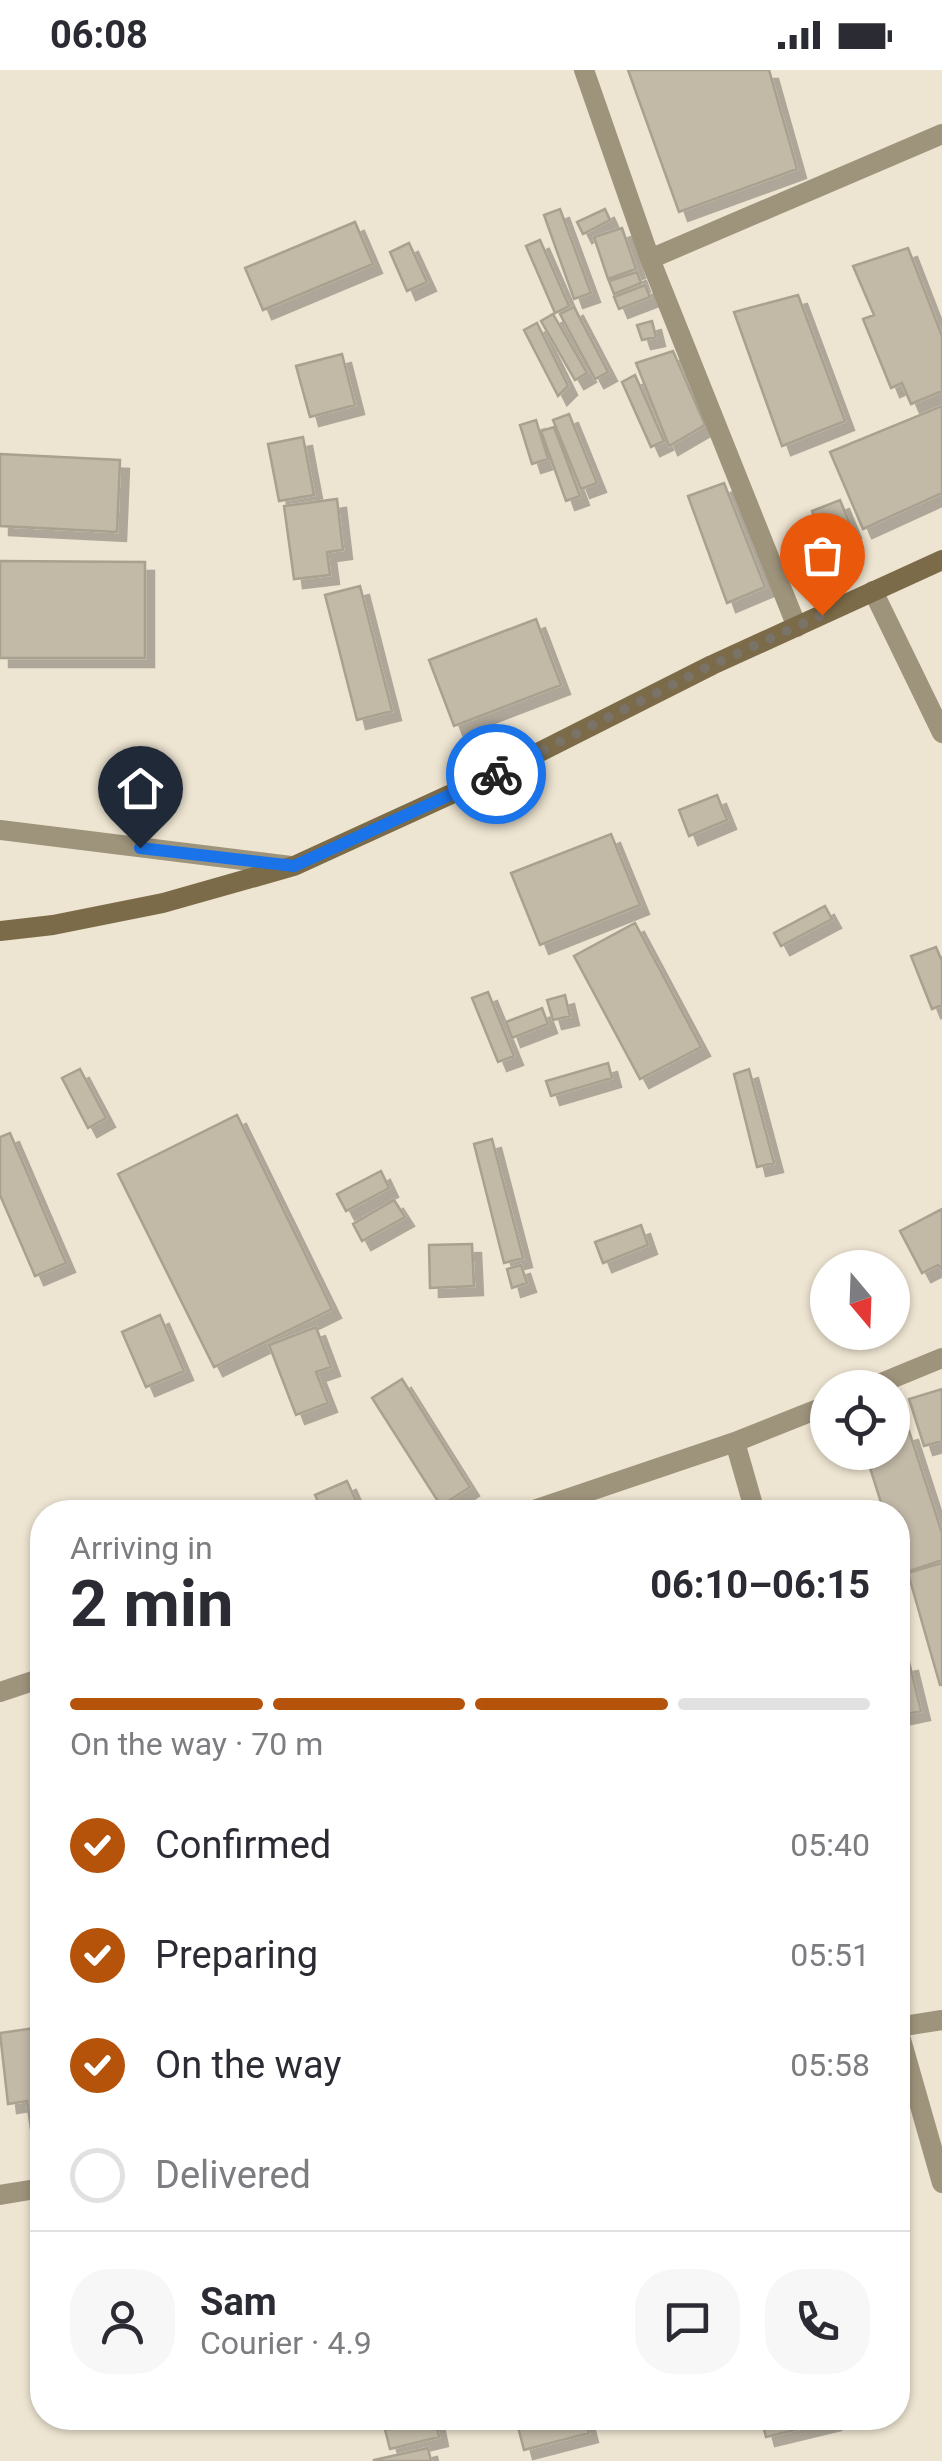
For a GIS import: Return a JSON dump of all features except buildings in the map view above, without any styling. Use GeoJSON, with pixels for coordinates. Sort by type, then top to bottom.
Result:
{"type":"FeatureCollection","features":[{"type":"Feature","properties":{"kind":"main road"},"geometry":{"type":"LineString","coordinates":[[0,931],[53,925],[164,903],[294,866],[506,769],[712,665],[942,560]]}},
{"type":"Feature","properties":{"kind":"street"},"geometry":{"type":"LineString","coordinates":[[584,70],[650,259],[797,627]]}},
{"type":"Feature","properties":{"kind":"street"},"geometry":{"type":"LineString","coordinates":[[650,259],[942,134]]}},
{"type":"Feature","properties":{"kind":"street"},"geometry":{"type":"LineString","coordinates":[[873,590],[942,733]]}},
{"type":"Feature","properties":{"kind":"street"},"geometry":{"type":"LineString","coordinates":[[0,830],[294,866]]}},
{"type":"Feature","properties":{"kind":"street"},"geometry":{"type":"LineString","coordinates":[[910,1371],[942,1358]]}},
{"type":"Feature","properties":{"kind":"street"},"geometry":{"type":"LineString","coordinates":[[564,1500],[736,1442],[810,1411]]}},
{"type":"Feature","properties":{"kind":"street"},"geometry":{"type":"LineString","coordinates":[[736,1442],[752,1500]]}},
{"type":"Feature","properties":{"kind":"street"},"geometry":{"type":"LineString","coordinates":[[0,1692],[30,1682]]}},
{"type":"Feature","properties":{"kind":"street"},"geometry":{"type":"LineString","coordinates":[[910,2026],[942,2020]]}},
{"type":"Feature","properties":{"kind":"street"},"geometry":{"type":"LineString","coordinates":[[910,2070],[942,2183]]}},
{"type":"Feature","properties":{"kind":"street"},"geometry":{"type":"LineString","coordinates":[[0,2194],[30,2190]]}},
{"type":"Feature","properties":{"kind":"way so far"},"geometry":{"type":"LineString","coordinates":[[496,774],[712,665],[822,615]]}},
{"type":"Feature","properties":{"kind":"route"},"geometry":{"type":"LineString","coordinates":[[140,848],[294,866],[496,774]]}}]}
